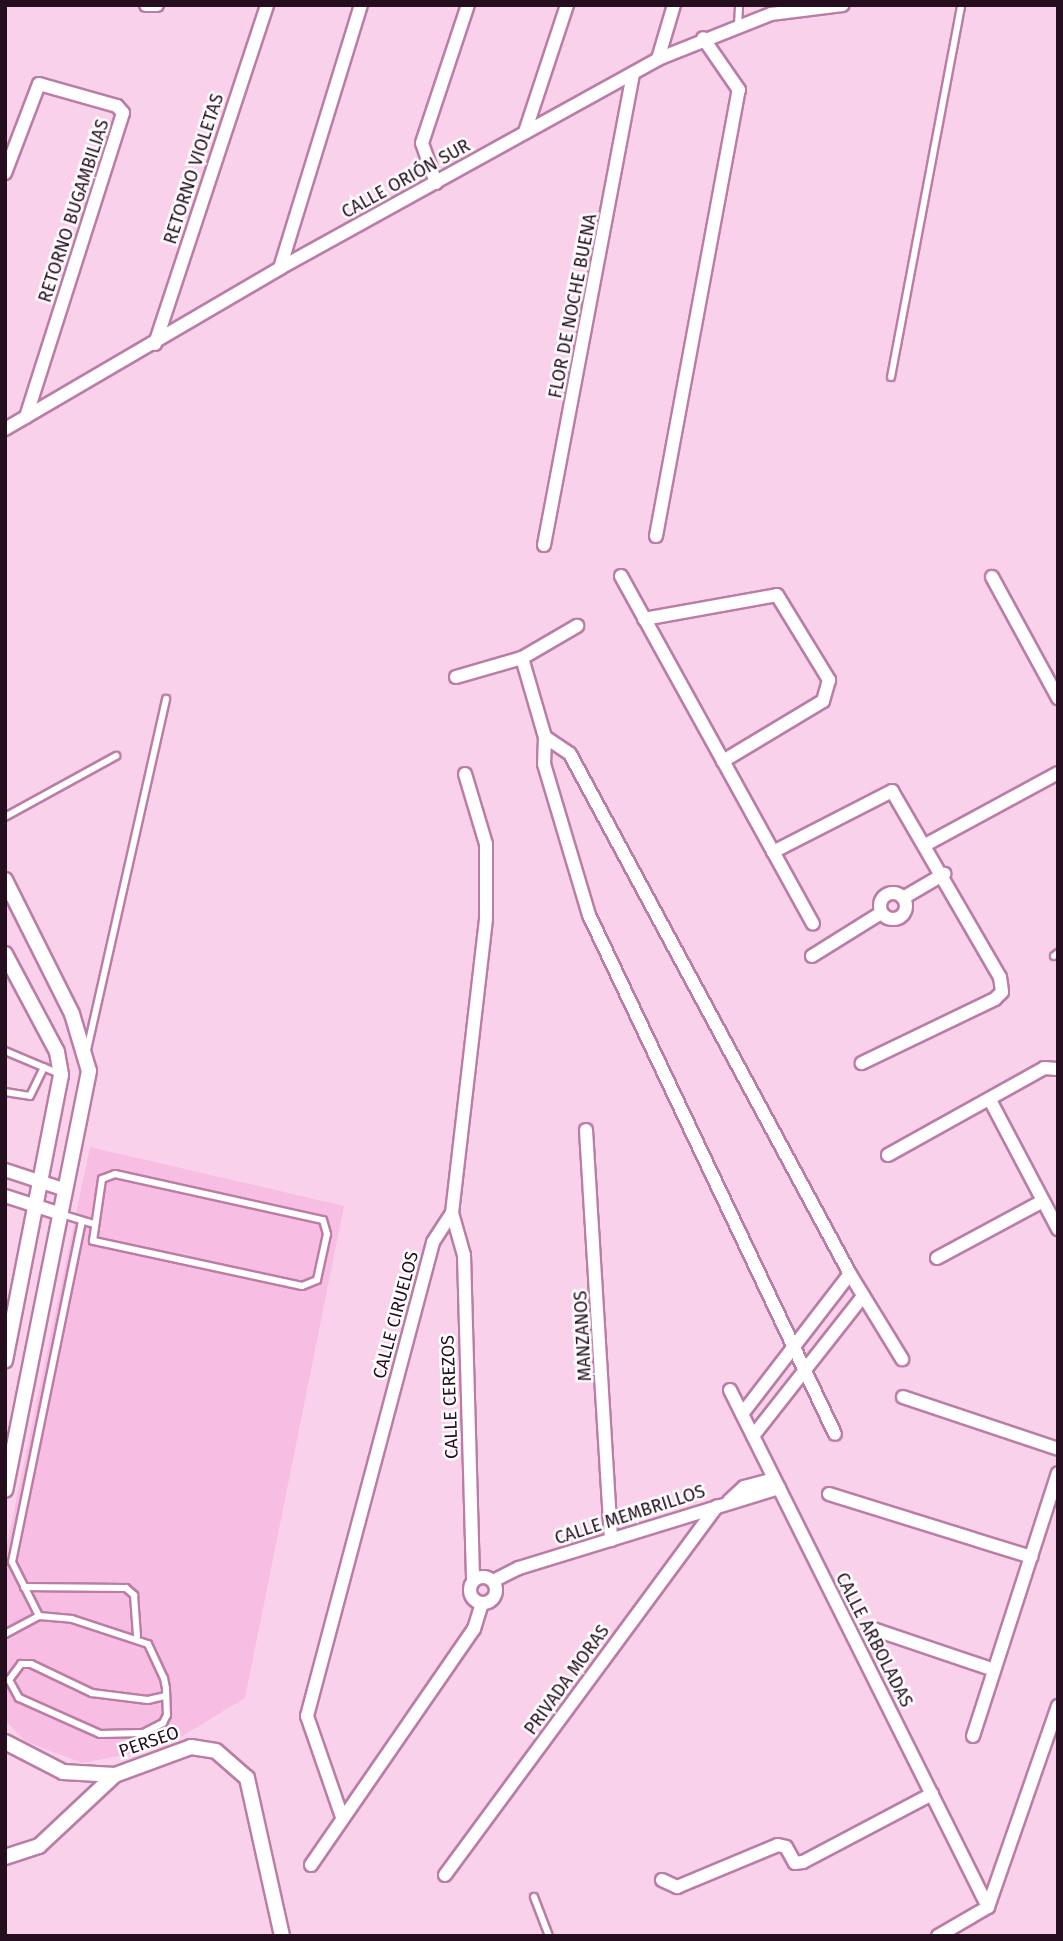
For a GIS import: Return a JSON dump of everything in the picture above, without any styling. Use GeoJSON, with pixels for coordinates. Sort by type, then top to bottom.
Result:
{"type":"FeatureCollection","features":[{"type":"Feature","properties":{"kind":"street"},"geometry":{"type":"LineString","coordinates":[[146,5],[157,5]]}},
{"type":"Feature","properties":{"kind":"street","name":"RETORNO VIOLETAS"},"geometry":{"type":"LineString","coordinates":[[155,344],[267,5]]}},
{"type":"Feature","properties":{"kind":"street"},"geometry":{"type":"LineString","coordinates":[[280,268],[361,5]]}},
{"type":"Feature","properties":{"kind":"street"},"geometry":{"type":"LineString","coordinates":[[436,183],[422,143],[468,5]]}},
{"type":"Feature","properties":{"kind":"street"},"geometry":{"type":"LineString","coordinates":[[525,132],[567,5]]}},
{"type":"Feature","properties":{"kind":"street"},"geometry":{"type":"LineString","coordinates":[[658,59],[674,5]]}},
{"type":"Feature","properties":{"kind":"street","name":"CALLE ORIÓN SUR"},"geometry":{"type":"LineString","coordinates":[[5,429],[155,344],[280,268],[658,59],[772,10],[842,5]]}},
{"type":"Feature","properties":{"kind":"street"},"geometry":{"type":"LineString","coordinates":[[656,536],[739,90],[703,38]]}},
{"type":"Feature","properties":{"kind":"street","name":"FLOR DE NOCHE BUENA"},"geometry":{"type":"LineString","coordinates":[[544,545],[633,73]]}},
{"type":"Feature","properties":{"kind":"street","name":"RETORNO BUGAMBILIAS"},"geometry":{"type":"LineString","coordinates":[[5,173],[39,84],[117,106],[122,114],[26,417]]}},
{"type":"Feature","properties":{"kind":"street"},"geometry":{"type":"LineString","coordinates":[[621,576],[813,924]]}},
{"type":"Feature","properties":{"kind":"street"},"geometry":{"type":"LineString","coordinates":[[992,577],[1058,698]]}},
{"type":"Feature","properties":{"kind":"street"},"geometry":{"type":"LineString","coordinates":[[644,619],[777,595],[829,680],[823,701],[723,761]]}},
{"type":"Feature","properties":{"kind":"street"},"geometry":{"type":"LineString","coordinates":[[456,677],[522,658],[577,626]]}},
{"type":"Feature","properties":{"kind":"street"},"geometry":{"type":"LineString","coordinates":[[522,658],[545,737],[544,764],[589,915],[835,1434]]}},
{"type":"Feature","properties":{"kind":"street"},"geometry":{"type":"LineString","coordinates":[[545,737],[570,754],[850,1274],[902,1359]]}},
{"type":"Feature","properties":{"kind":"street","name":"CALLE CIRUELOS"},"geometry":{"type":"LineString","coordinates":[[342,1817],[307,1716],[433,1242],[452,1213],[486,918],[486,844],[465,774]]}},
{"type":"Feature","properties":{"kind":"street"},"geometry":{"type":"LineString","coordinates":[[927,844],[1058,774]]}},
{"type":"Feature","properties":{"kind":"street"},"geometry":{"type":"LineString","coordinates":[[773,852],[892,791],[927,844],[1000,977],[1002,992],[862,1063]]}},
{"type":"Feature","properties":{"kind":"street"},"geometry":{"type":"LineString","coordinates":[[903,898],[943,874]]}},
{"type":"Feature","properties":{"kind":"street"},"geometry":{"type":"LineString","coordinates":[[5,880],[87,1050],[89,1071],[5,1490]]}},
{"type":"Feature","properties":{"kind":"street"},"geometry":{"type":"LineString","coordinates":[[896,893],[903,898],[906,906],[901,917],[893,920],[881,913],[883,897],[896,893]]}},
{"type":"Feature","properties":{"kind":"street"},"geometry":{"type":"LineString","coordinates":[[812,956],[881,913]]}},
{"type":"Feature","properties":{"kind":"street"},"geometry":{"type":"LineString","coordinates":[[5,954],[57,1052],[61,1075],[5,1361]]}},
{"type":"Feature","properties":{"kind":"street"},"geometry":{"type":"LineString","coordinates":[[888,1155],[1044,1069],[1057,1069]]}},
{"type":"Feature","properties":{"kind":"street"},"geometry":{"type":"LineString","coordinates":[[990,1100],[1058,1229]]}},
{"type":"Feature","properties":{"kind":"street","name":"MANZANOS"},"geometry":{"type":"LineString","coordinates":[[586,1130],[611,1540]]}},
{"type":"Feature","properties":{"kind":"street"},"geometry":{"type":"LineString","coordinates":[[5,1170],[66,1190]]}},
{"type":"Feature","properties":{"kind":"street"},"geometry":{"type":"LineString","coordinates":[[5,1196],[61,1213]]}},
{"type":"Feature","properties":{"kind":"street"},"geometry":{"type":"LineString","coordinates":[[937,1258],[1043,1201]]}},
{"type":"Feature","properties":{"kind":"street","name":"CALLE CEREZOS"},"geometry":{"type":"LineString","coordinates":[[452,1213],[464,1255],[473,1581]]}},
{"type":"Feature","properties":{"kind":"street"},"geometry":{"type":"LineString","coordinates":[[742,1414],[850,1274]]}},
{"type":"Feature","properties":{"kind":"street"},"geometry":{"type":"LineString","coordinates":[[753,1436],[863,1296]]}},
{"type":"Feature","properties":{"kind":"street","name":"CALLE ARBOLADAS"},"geometry":{"type":"LineString","coordinates":[[730,1390],[988,1907]]}},
{"type":"Feature","properties":{"kind":"street"},"geometry":{"type":"LineString","coordinates":[[903,1397],[1058,1449]]}},
{"type":"Feature","properties":{"kind":"street"},"geometry":{"type":"LineString","coordinates":[[973,1735],[1058,1473]]}},
{"type":"Feature","properties":{"kind":"street","name":"CALLE MEMBRILLOS"},"geometry":{"type":"LineString","coordinates":[[493,1581],[776,1483]]}},
{"type":"Feature","properties":{"kind":"street"},"geometry":{"type":"LineString","coordinates":[[829,1494],[1031,1558]]}},
{"type":"Feature","properties":{"kind":"street","name":"PRIVADA MORAS"},"geometry":{"type":"LineString","coordinates":[[445,1875],[723,1503]]}},
{"type":"Feature","properties":{"kind":"street"},"geometry":{"type":"LineString","coordinates":[[311,1866],[342,1817],[474,1629],[482,1604],[496,1592],[493,1581],[483,1577],[473,1581],[473,1599],[482,1604]]}},
{"type":"Feature","properties":{"kind":"street"},"geometry":{"type":"LineString","coordinates":[[870,1628],[994,1670]]}},
{"type":"Feature","properties":{"kind":"street"},"geometry":{"type":"LineString","coordinates":[[938,1936],[988,1907],[1055,1723],[1058,1706]]}},
{"type":"Feature","properties":{"kind":"street"},"geometry":{"type":"LineString","coordinates":[[5,1742],[64,1772],[115,1775]]}},
{"type":"Feature","properties":{"kind":"street","name":"PERSEO"},"geometry":{"type":"LineString","coordinates":[[5,1857],[39,1846],[115,1775],[191,1747],[216,1751],[237,1765],[247,1778],[282,1936]]}},
{"type":"Feature","properties":{"kind":"street"},"geometry":{"type":"LineString","coordinates":[[662,1880],[677,1887],[778,1844],[786,1847],[795,1863],[803,1862],[932,1794]]}},
{"type":"Feature","properties":{"kind":"lane"},"geometry":{"type":"LineString","coordinates":[[738,26],[739,5]]}},
{"type":"Feature","properties":{"kind":"lane"},"geometry":{"type":"LineString","coordinates":[[891,377],[961,5]]}},
{"type":"Feature","properties":{"kind":"lane"},"geometry":{"type":"LineString","coordinates":[[87,1050],[166,699]]}},
{"type":"Feature","properties":{"kind":"lane"},"geometry":{"type":"LineString","coordinates":[[5,817],[116,756]]}},
{"type":"Feature","properties":{"kind":"lane"},"geometry":{"type":"LineString","coordinates":[[5,1051],[61,1075]]}},
{"type":"Feature","properties":{"kind":"lane"},"geometry":{"type":"LineString","coordinates":[[5,1092],[30,1096],[44,1067]]}},
{"type":"Feature","properties":{"kind":"lane"},"geometry":{"type":"LineString","coordinates":[[115,1174],[315,1216],[327,1234],[321,1270],[310,1285],[302,1286],[93,1241],[94,1224],[102,1178],[115,1174]]}},
{"type":"Feature","properties":{"kind":"lane"},"geometry":{"type":"LineString","coordinates":[[61,1213],[94,1224]]}},
{"type":"Feature","properties":{"kind":"lane"},"geometry":{"type":"LineString","coordinates":[[39,1616],[12,1562],[82,1221]]}},
{"type":"Feature","properties":{"kind":"lane"},"geometry":{"type":"LineString","coordinates":[[24,1587],[126,1588],[134,1595],[137,1636]]}},
{"type":"Feature","properties":{"kind":"lane"},"geometry":{"type":"LineString","coordinates":[[5,1634],[39,1616],[72,1619],[137,1636],[157,1655],[166,1696],[163,1723],[121,1737],[48,1714],[19,1698],[9,1680],[20,1664],[31,1664],[92,1693],[148,1700],[166,1696]]}},
{"type":"Feature","properties":{"kind":"lane"},"geometry":{"type":"LineString","coordinates":[[534,1897],[549,1936]]}},
{"type":"Feature","properties":{"kind":"shaded area"},"geometry":{"type":"Polygon","coordinates":[[[90,1147],[344,1206],[245,1698],[164,1747],[82,1763],[25,1741],[5,1720],[5,1554],[90,1147]]]}}]}
